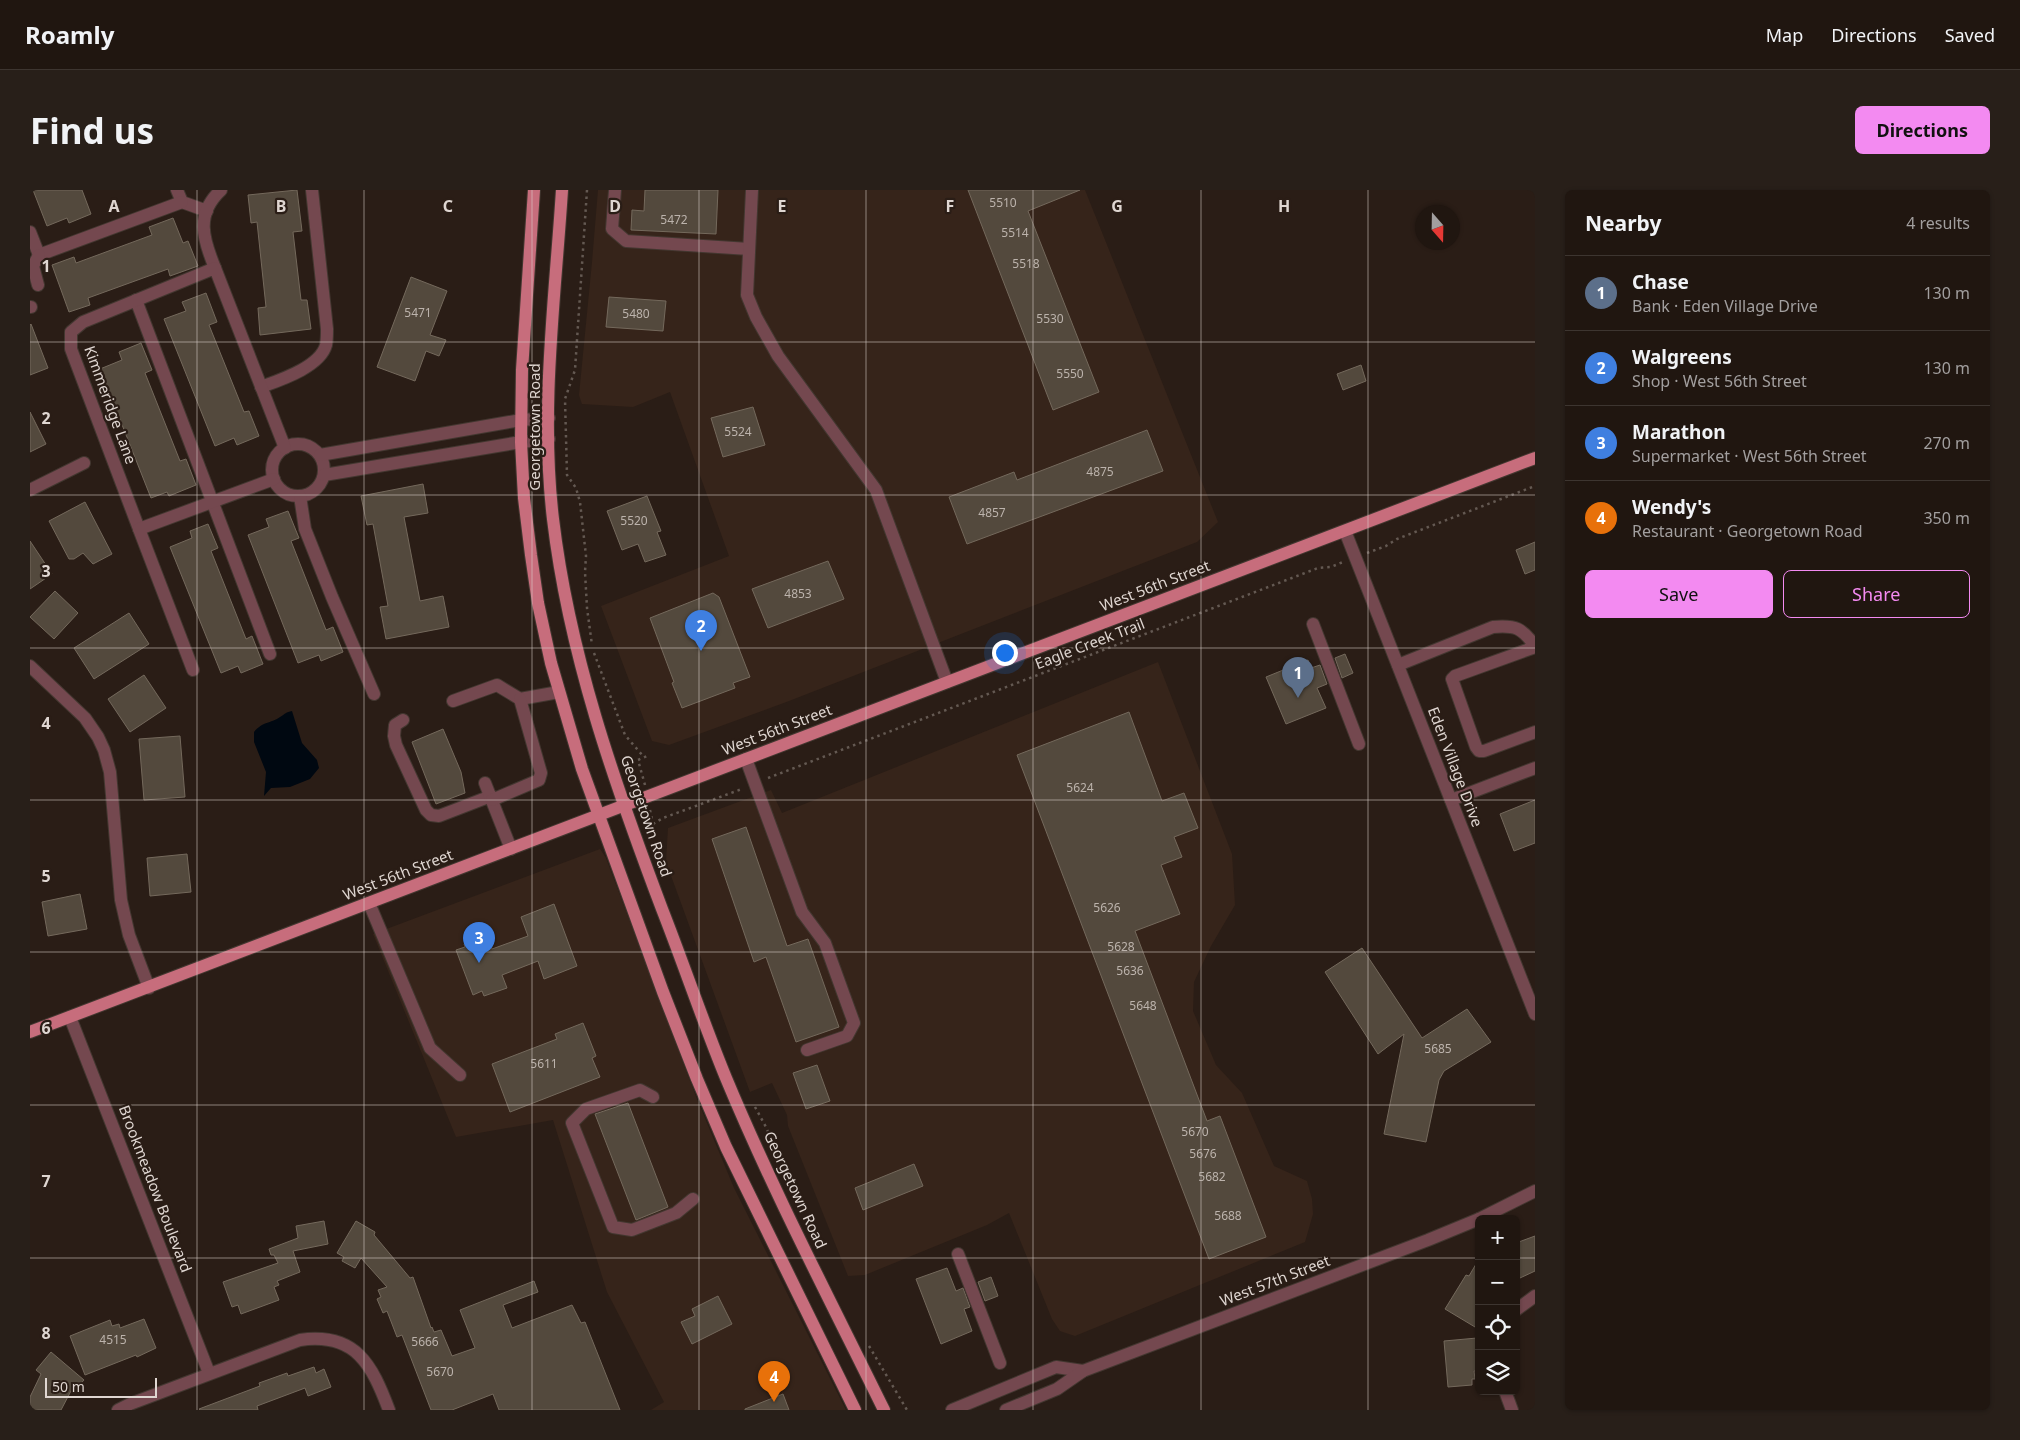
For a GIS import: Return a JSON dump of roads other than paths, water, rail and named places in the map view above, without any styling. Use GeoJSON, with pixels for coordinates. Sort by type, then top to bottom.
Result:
{"type":"FeatureCollection","features":[{"type":"Feature","properties":{"kind":"main road","name":"Georgetown Road"},"geometry":{"type":"LineString","coordinates":[[534,190],[522,370],[521,442],[526,523],[535,584],[551,664],[582,769],[598,815],[684,1046],[726,1146],[855,1410]]}},
{"type":"Feature","properties":{"kind":"main road","name":"Georgetown Road"},"geometry":{"type":"LineString","coordinates":[[562,190],[549,418],[553,518],[572,628],[593,709],[625,805],[726,1078],[779,1198],[884,1410]]}},
{"type":"Feature","properties":{"kind":"main road","name":"West 56th Street"},"geometry":{"type":"LineString","coordinates":[[30,1032],[1535,458]]}},
{"type":"Feature","properties":{"kind":"street"},"geometry":{"type":"LineString","coordinates":[[177,190],[182,202]]}},
{"type":"Feature","properties":{"kind":"street"},"geometry":{"type":"LineString","coordinates":[[221,190],[210,200],[202,230],[285,448]]}},
{"type":"Feature","properties":{"kind":"street"},"geometry":{"type":"LineString","coordinates":[[261,387],[295,374],[314,361],[326,346],[327,329],[312,190]]}},
{"type":"Feature","properties":{"kind":"street"},"geometry":{"type":"LineString","coordinates":[[615,190],[612,229],[626,242],[749,249]]}},
{"type":"Feature","properties":{"kind":"street"},"geometry":{"type":"LineString","coordinates":[[752,190],[747,296],[756,317],[778,356],[876,490],[947,682]]}},
{"type":"Feature","properties":{"kind":"street"},"geometry":{"type":"LineString","coordinates":[[38,285],[33,266],[39,255],[182,202],[207,211]]}},
{"type":"Feature","properties":{"kind":"street"},"geometry":{"type":"LineString","coordinates":[[30,232],[39,255]]}},
{"type":"Feature","properties":{"kind":"street","name":"Kimmeridge Lane"},"geometry":{"type":"LineString","coordinates":[[193,670],[71,349],[71,332],[83,322],[215,268]]}},
{"type":"Feature","properties":{"kind":"street"},"geometry":{"type":"LineString","coordinates":[[136,300],[270,654]]}},
{"type":"Feature","properties":{"kind":"street"},"geometry":{"type":"LineString","coordinates":[[320,455],[521,420],[549,418]]}},
{"type":"Feature","properties":{"kind":"street"},"geometry":{"type":"LineString","coordinates":[[324,475],[549,439]]}},
{"type":"Feature","properties":{"kind":"street"},"geometry":{"type":"LineString","coordinates":[[292,445],[308,445],[320,455],[325,468],[324,475],[316,490],[309,494],[300,496],[284,492],[274,479],[273,462],[285,448],[292,445]]}},
{"type":"Feature","properties":{"kind":"street"},"geometry":{"type":"LineString","coordinates":[[30,490],[84,463]]}},
{"type":"Feature","properties":{"kind":"street"},"geometry":{"type":"LineString","coordinates":[[139,529],[274,479]]}},
{"type":"Feature","properties":{"kind":"street"},"geometry":{"type":"LineString","coordinates":[[300,496],[305,529],[374,694]]}},
{"type":"Feature","properties":{"kind":"street","name":"Eden Village Drive"},"geometry":{"type":"LineString","coordinates":[[1346,531],[1535,1014]]}},
{"type":"Feature","properties":{"kind":"street"},"geometry":{"type":"LineString","coordinates":[[1313,624],[1359,744]]}},
{"type":"Feature","properties":{"kind":"street"},"geometry":{"type":"LineString","coordinates":[[1398,665],[1494,627],[1510,626],[1524,631],[1535,646],[1455,676],[1452,680],[1479,751],[1484,751],[1535,732]]}},
{"type":"Feature","properties":{"kind":"street"},"geometry":{"type":"LineString","coordinates":[[30,666],[85,718],[104,750],[110,772],[120,900],[129,935],[149,988]]}},
{"type":"Feature","properties":{"kind":"street"},"geometry":{"type":"LineString","coordinates":[[403,720],[396,724],[394,736],[396,746],[426,810],[431,815],[439,816],[539,780],[541,773],[520,700],[497,685],[453,701]]}},
{"type":"Feature","properties":{"kind":"street"},"geometry":{"type":"LineString","coordinates":[[520,700],[559,692]]}},
{"type":"Feature","properties":{"kind":"street"},"geometry":{"type":"LineString","coordinates":[[746,759],[802,912],[825,943],[854,1024],[847,1036],[808,1050]]}},
{"type":"Feature","properties":{"kind":"street"},"geometry":{"type":"LineString","coordinates":[[1451,800],[1535,768]]}},
{"type":"Feature","properties":{"kind":"street"},"geometry":{"type":"LineString","coordinates":[[486,783],[511,849]]}},
{"type":"Feature","properties":{"kind":"street"},"geometry":{"type":"LineString","coordinates":[[370,903],[430,1048],[460,1075]]}},
{"type":"Feature","properties":{"kind":"street","name":"Brookmeadow Boulevard"},"geometry":{"type":"LineString","coordinates":[[70,1017],[209,1373]]}},
{"type":"Feature","properties":{"kind":"street"},"geometry":{"type":"LineString","coordinates":[[652,1097],[640,1090],[586,1109],[572,1122],[612,1227],[632,1230],[676,1213],[692,1199]]}},
{"type":"Feature","properties":{"kind":"street","name":"West 57th Street"},"geometry":{"type":"LineString","coordinates":[[1487,1215],[1535,1191]]}},
{"type":"Feature","properties":{"kind":"street","name":"West 57th Street"},"geometry":{"type":"LineString","coordinates":[[1006,1410],[1058,1389],[1083,1371],[1475,1221]]}},
{"type":"Feature","properties":{"kind":"street"},"geometry":{"type":"LineString","coordinates":[[958,1254],[1000,1363]]}},
{"type":"Feature","properties":{"kind":"street"},"geometry":{"type":"LineString","coordinates":[[1520,1307],[1535,1296]]}},
{"type":"Feature","properties":{"kind":"street"},"geometry":{"type":"LineString","coordinates":[[118,1410],[209,1373],[300,1340],[328,1339],[344,1344],[358,1354],[369,1366],[375,1374],[390,1410]]}},
{"type":"Feature","properties":{"kind":"street","name":"West 57th Street"},"geometry":{"type":"LineString","coordinates":[[952,1410],[1056,1367],[1083,1371]]}},
{"type":"Feature","properties":{"kind":"street"},"geometry":{"type":"LineString","coordinates":[[1506,1395],[1512,1410]]}},
{"type":"Feature","properties":{"kind":"place","name":"Walgreens"},"geometry":{"type":"Point","coordinates":[701,651]}},
{"type":"Feature","properties":{"kind":"place","name":"Chase"},"geometry":{"type":"Point","coordinates":[1298,698]}},
{"type":"Feature","properties":{"kind":"place","name":"Marathon"},"geometry":{"type":"Point","coordinates":[479,963]}},
{"type":"Feature","properties":{"kind":"place","name":"Wendy's"},"geometry":{"type":"Point","coordinates":[774,1402]}}]}
